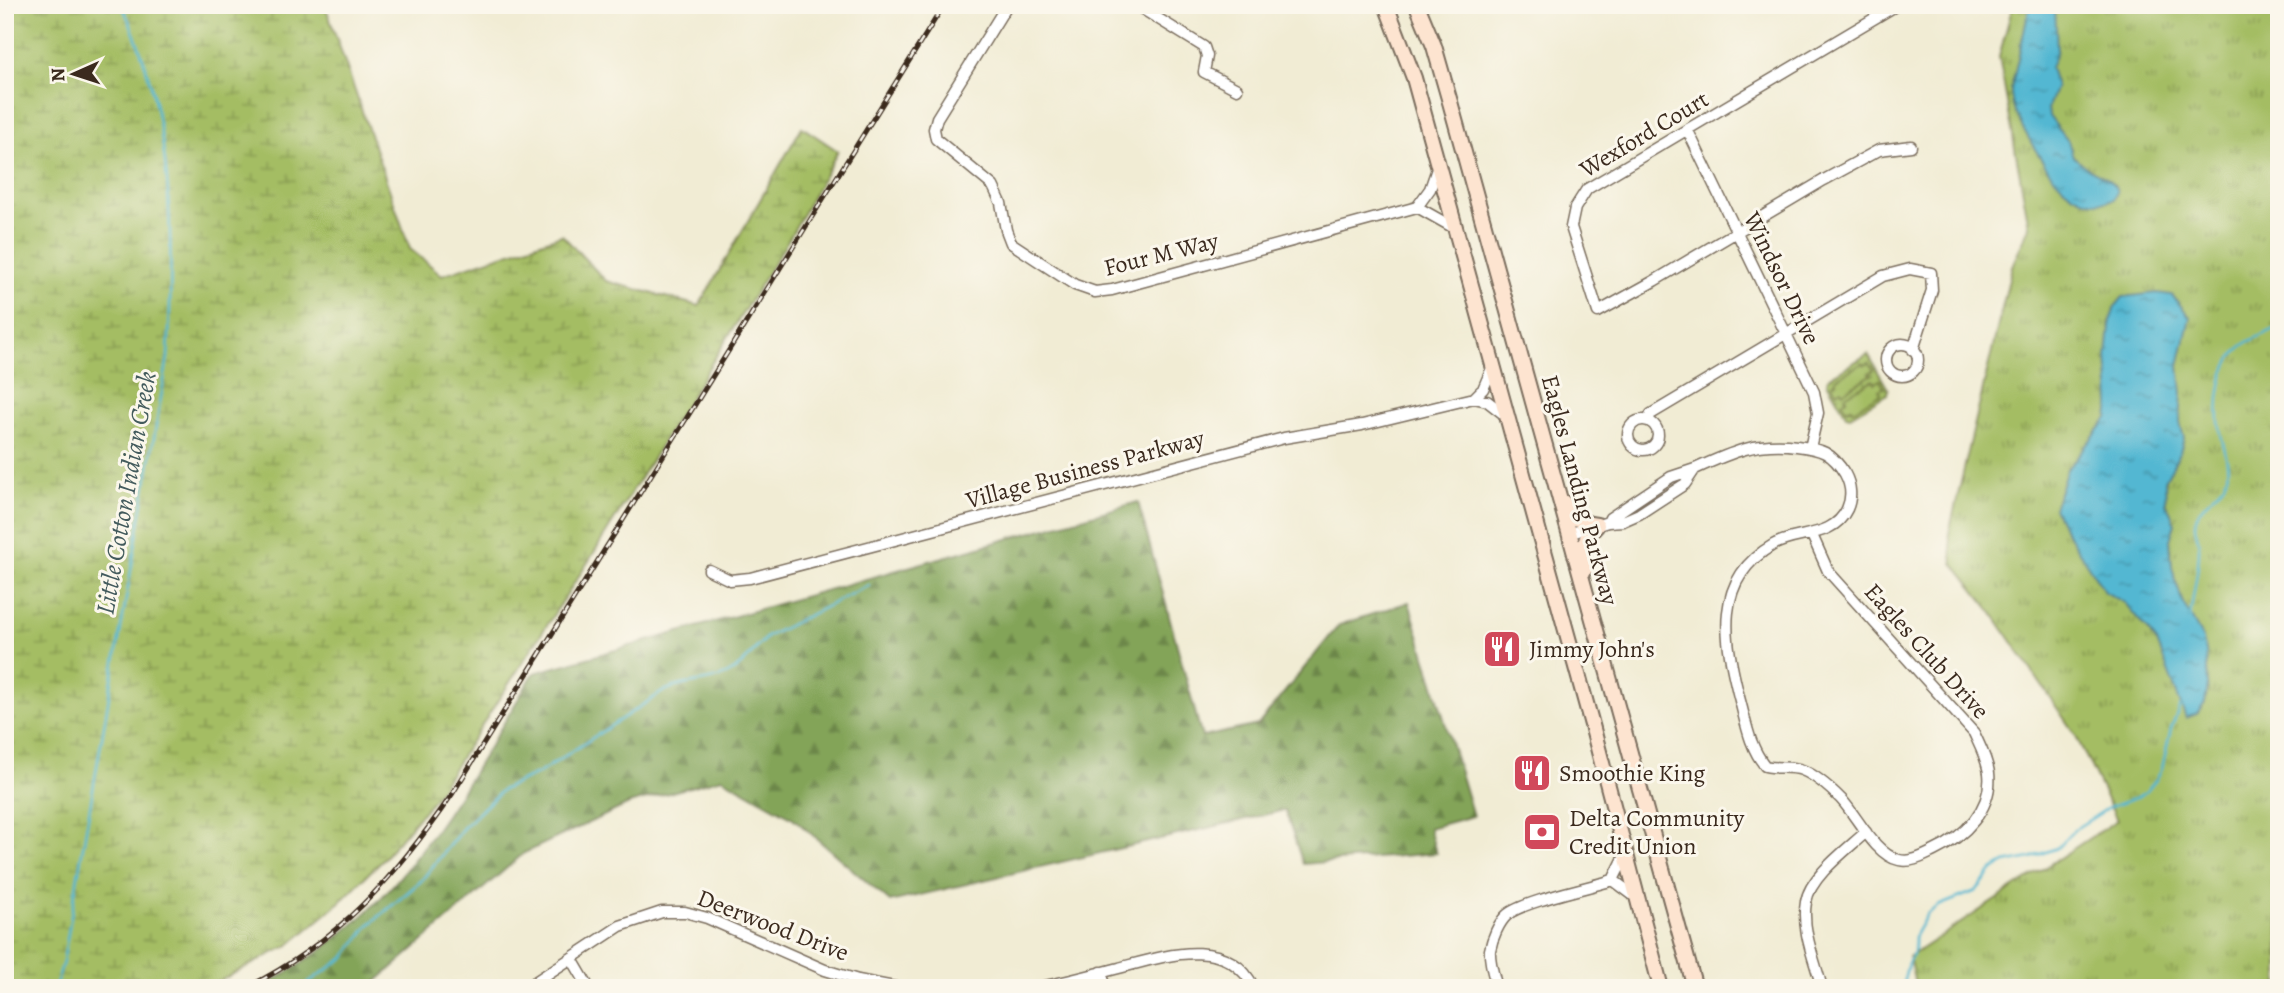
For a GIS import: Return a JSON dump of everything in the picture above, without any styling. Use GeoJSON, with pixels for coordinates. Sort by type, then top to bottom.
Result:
{"type":"FeatureCollection","features":[{"type":"Feature","properties":{"kind":"main road","name":"Eagles Landing Parkway"},"geometry":{"type":"LineString","coordinates":[[1386,5],[1414,78],[1661,988]]}},
{"type":"Feature","properties":{"kind":"main road","name":"Eagles Landing Parkway"},"geometry":{"type":"LineString","coordinates":[[1418,5],[1437,55],[1567,534],[1695,988]]}},
{"type":"Feature","properties":{"kind":"main road"},"geometry":{"type":"LineString","coordinates":[[1554,485],[1573,517],[1583,523],[1606,523]]}},
{"type":"Feature","properties":{"kind":"main road"},"geometry":{"type":"LineString","coordinates":[[1606,523],[1583,542],[1581,552],[1604,637],[1611,685]]}},
{"type":"Feature","properties":{"kind":"street","name":"Four M Way"},"geometry":{"type":"LineString","coordinates":[[1007,5],[937,118],[934,129],[936,139],[993,186],[1001,203],[1011,243],[1075,285],[1095,292],[1129,286],[1417,207]]}},
{"type":"Feature","properties":{"kind":"street"},"geometry":{"type":"LineString","coordinates":[[1136,5],[1204,47],[1207,56],[1203,72],[1237,89]]}},
{"type":"Feature","properties":{"kind":"street","name":"Wexford Court"},"geometry":{"type":"LineString","coordinates":[[1736,232],[1598,312],[1572,227],[1575,208],[1587,190],[1897,5]]}},
{"type":"Feature","properties":{"kind":"street","name":"Windsor Drive"},"geometry":{"type":"LineString","coordinates":[[1688,131],[1814,391],[1818,413],[1810,448]]}},
{"type":"Feature","properties":{"kind":"street"},"geometry":{"type":"LineString","coordinates":[[1736,232],[1879,150],[1911,146]]}},
{"type":"Feature","properties":{"kind":"street"},"geometry":{"type":"LineString","coordinates":[[1438,165],[1430,188],[1417,207],[1455,229]]}},
{"type":"Feature","properties":{"kind":"street"},"geometry":{"type":"LineString","coordinates":[[1648,421],[1650,414],[1786,332],[1883,276],[1910,269],[1931,274],[1932,290],[1913,350]]}},
{"type":"Feature","properties":{"kind":"street"},"geometry":{"type":"LineString","coordinates":[[1474,398],[1483,389],[1493,365]]}},
{"type":"Feature","properties":{"kind":"street"},"geometry":{"type":"LineString","coordinates":[[1474,398],[1487,401],[1507,418]]}},
{"type":"Feature","properties":{"kind":"street","name":"Village Business Parkway"},"geometry":{"type":"LineString","coordinates":[[709,570],[730,580],[750,578],[1284,438],[1363,425],[1474,398]]}},
{"type":"Feature","properties":{"kind":"street"},"geometry":{"type":"LineString","coordinates":[[1606,523],[1671,477],[1727,454],[1750,446],[1778,444],[1810,448]]}},
{"type":"Feature","properties":{"kind":"street","name":"Eagles Club Drive"},"geometry":{"type":"LineString","coordinates":[[1810,448],[1830,454],[1848,479],[1851,495],[1847,509],[1839,521],[1812,535],[1789,537],[1772,545],[1755,558],[1741,576],[1730,596],[1726,621],[1732,666],[1754,751],[1765,766],[1800,769],[1819,780],[1841,799],[1886,854],[1897,860],[1910,861],[1949,844],[1977,819],[1987,797],[1989,775],[1984,756],[1974,733],[1828,571],[1812,535]]}},
{"type":"Feature","properties":{"kind":"street"},"geometry":{"type":"LineString","coordinates":[[1567,534],[1606,523],[1639,506],[1654,506],[1685,484],[1695,469]]}},
{"type":"Feature","properties":{"kind":"street"},"geometry":{"type":"LineString","coordinates":[[1822,988],[1806,927],[1806,900],[1825,869],[1866,832]]}},
{"type":"Feature","properties":{"kind":"street"},"geometry":{"type":"LineString","coordinates":[[1497,988],[1490,949],[1508,914],[1523,906],[1612,880],[1626,854]]}},
{"type":"Feature","properties":{"kind":"street"},"geometry":{"type":"LineString","coordinates":[[1612,880],[1637,898]]}},
{"type":"Feature","properties":{"kind":"street","name":"Deerwood Drive"},"geometry":{"type":"LineString","coordinates":[[526,988],[620,926],[662,912],[685,912],[707,918],[866,985],[899,988]]}},
{"type":"Feature","properties":{"kind":"street"},"geometry":{"type":"LineString","coordinates":[[1035,988],[1174,953],[1200,952],[1232,963],[1248,975],[1254,988]]}},
{"type":"Feature","properties":{"kind":"street"},"geometry":{"type":"LineString","coordinates":[[572,959],[589,988]]}},
{"type":"Feature","properties":{"kind":"street"},"geometry":{"type":"LineString","coordinates":[[1101,972],[1106,988]]}},
{"type":"Feature","properties":{"kind":"green space"},"geometry":{"type":"Polygon","coordinates":[[[5,5],[325,5],[410,249],[442,275],[562,235],[606,281],[699,306],[802,127],[838,151],[790,237],[590,559],[435,797],[385,857],[338,904],[289,945],[206,988],[5,988],[5,5]]]}},
{"type":"Feature","properties":{"kind":"green space"},"geometry":{"type":"Polygon","coordinates":[[[2013,5],[2279,5],[2279,95],[2274,113],[2279,306],[2279,988],[1916,988],[1909,957],[2117,820],[2076,736],[1992,612],[1953,563],[1949,533],[2012,266],[2029,227],[1999,57],[2013,5]]]}},
{"type":"Feature","properties":{"kind":"green space"},"geometry":{"type":"Polygon","coordinates":[[[2279,95],[2279,306],[2274,113],[2279,95]]]}},
{"type":"Feature","properties":{"kind":"green space"},"geometry":{"type":"Polygon","coordinates":[[[1868,354],[1888,389],[1887,394],[1850,416],[1846,415],[1827,382],[1828,378],[1868,354]]]}},
{"type":"Feature","properties":{"kind":"green space"},"geometry":{"type":"Polygon","coordinates":[[[1863,363],[1869,363],[1874,370],[1869,373],[1871,375],[1843,392],[1841,389],[1836,392],[1832,384],[1836,382],[1835,379],[1863,363]]]}},
{"type":"Feature","properties":{"kind":"green space"},"geometry":{"type":"Polygon","coordinates":[[[1873,380],[1875,383],[1880,380],[1884,388],[1879,390],[1881,393],[1853,410],[1851,407],[1846,409],[1842,402],[1847,399],[1845,396],[1873,380]]]}},
{"type":"Feature","properties":{"kind":"green space"},"geometry":{"type":"Polygon","coordinates":[[[1138,502],[1202,737],[1258,725],[1339,625],[1409,602],[1473,816],[1429,828],[1436,853],[1303,864],[1285,810],[890,902],[793,818],[722,778],[629,804],[524,853],[369,988],[259,988],[320,951],[359,919],[393,885],[426,844],[458,796],[534,673],[1138,502]]]}},
{"type":"Feature","properties":{"kind":"water"},"geometry":{"type":"Polygon","coordinates":[[[2030,5],[2055,5],[2057,50],[2050,68],[2056,86],[2048,108],[2049,116],[2068,141],[2073,156],[2115,186],[2117,192],[2114,199],[2086,201],[2064,188],[2047,167],[2018,118],[2011,89],[2030,5]]]}},
{"type":"Feature","properties":{"kind":"water"},"geometry":{"type":"Polygon","coordinates":[[[2157,293],[2172,295],[2190,317],[2179,366],[2182,393],[2180,422],[2184,438],[2165,481],[2166,503],[2175,523],[2170,540],[2172,567],[2182,601],[2203,639],[2206,651],[2208,685],[2205,703],[2197,714],[2186,718],[2157,642],[2125,603],[2105,592],[2054,508],[2067,469],[2108,418],[2110,403],[2107,357],[2114,308],[2123,297],[2157,293]]]}},
{"type":"Feature","properties":{"kind":"waterway","name":"Little Cotton Indian Creek"},"geometry":{"type":"LineString","coordinates":[[55,988],[63,962],[168,357],[171,268],[167,178],[152,89],[122,5]]}},
{"type":"Feature","properties":{"kind":"waterway"},"geometry":{"type":"LineString","coordinates":[[2190,620],[2199,554],[2196,519],[2201,509],[2222,487],[2228,471],[2219,423],[2219,398],[2224,373],[2229,361],[2245,344],[2279,327]]}},
{"type":"Feature","properties":{"kind":"waterway"},"geometry":{"type":"LineString","coordinates":[[300,988],[344,958],[369,925],[421,881],[463,828],[502,790],[539,773],[664,691],[728,674],[740,666],[768,636],[869,585]]}},
{"type":"Feature","properties":{"kind":"waterway"},"geometry":{"type":"LineString","coordinates":[[1902,988],[1914,951],[1914,937],[1927,914],[1938,906],[1976,891],[1993,870],[2005,863],[2031,858],[2057,848],[2075,829],[2110,807],[2147,791],[2162,768],[2171,729],[2180,706]]}},
{"type":"Feature","properties":{"kind":"railway"},"geometry":{"type":"LineString","coordinates":[[246,988],[310,950],[337,928],[387,879],[432,823],[944,5]]}},
{"type":"Feature","properties":{"kind":"place","name":"Jimmy John's"},"geometry":{"type":"Point","coordinates":[1502,649]}},
{"type":"Feature","properties":{"kind":"place","name":"Smoothie King"},"geometry":{"type":"Point","coordinates":[1532,773]}},
{"type":"Feature","properties":{"kind":"place","name":"Delta Community Credit Union"},"geometry":{"type":"Point","coordinates":[1542,832]}}]}
